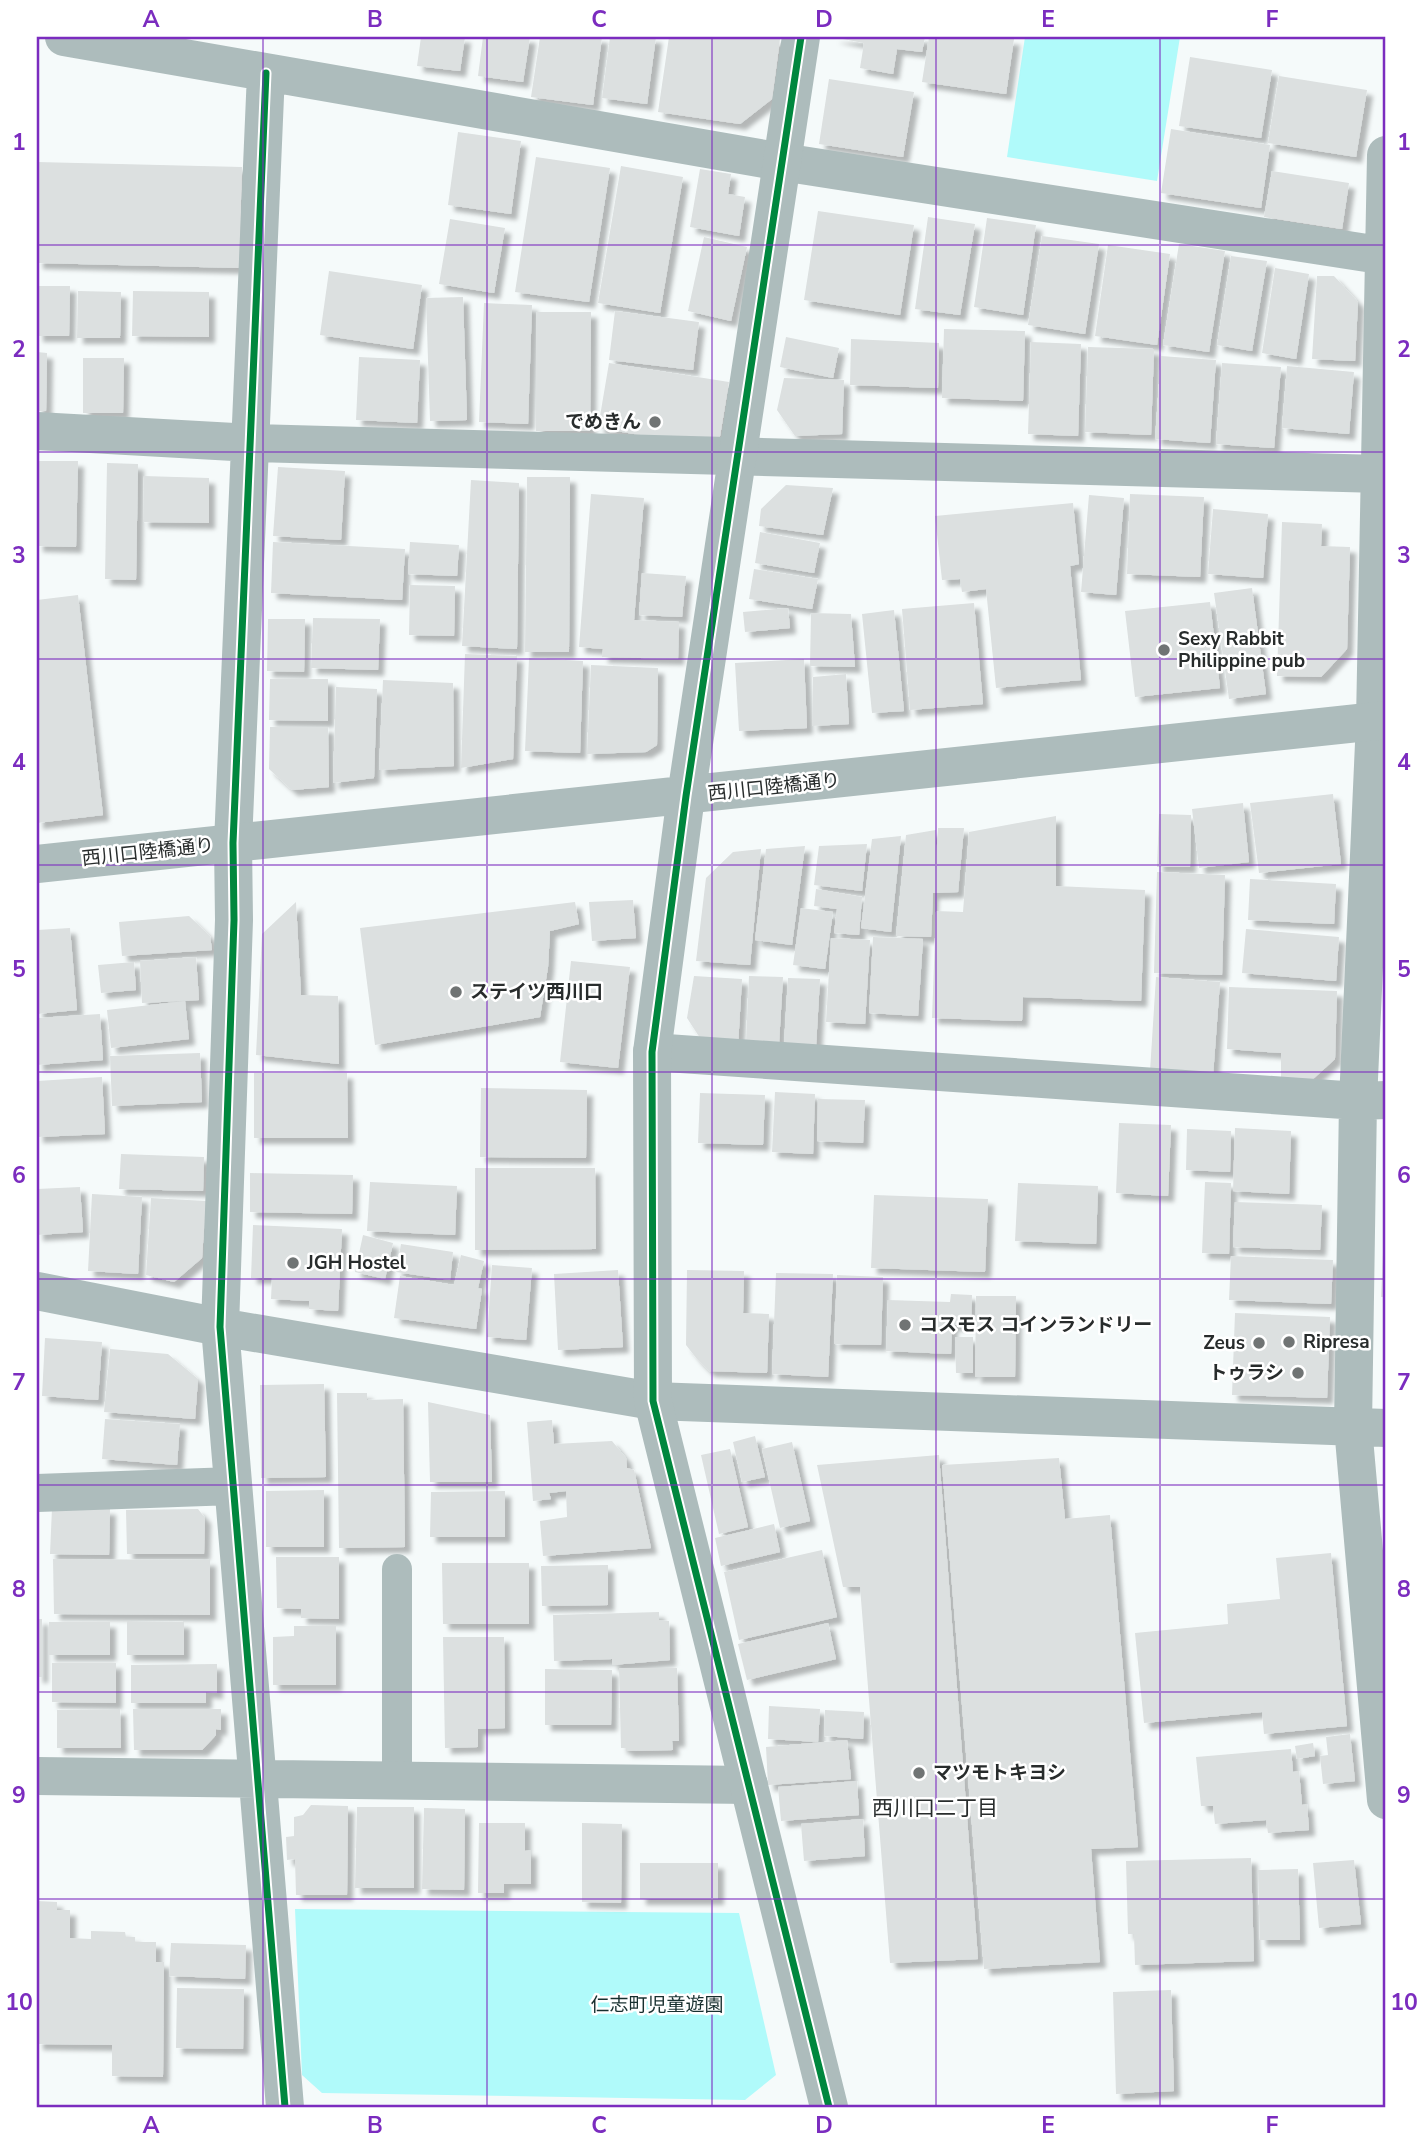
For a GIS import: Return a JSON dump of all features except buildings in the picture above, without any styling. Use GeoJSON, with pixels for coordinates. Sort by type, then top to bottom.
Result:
{"type":"FeatureCollection","features":[{"type":"Feature","properties":{"kind":"street"},"geometry":{"type":"LineString","coordinates":[[64,37],[782,162],[1385,256]]}},
{"type":"Feature","properties":{"kind":"street"},"geometry":{"type":"LineString","coordinates":[[801,37],[686,796],[652,1052],[653,1401],[829,2107]]}},
{"type":"Feature","properties":{"kind":"street"},"geometry":{"type":"LineString","coordinates":[[266,73],[233,843],[233,933],[220,1327],[285,2107]]}},
{"type":"Feature","properties":{"kind":"street"},"geometry":{"type":"LineString","coordinates":[[1386,155],[1380,474],[1381,721],[1372,1100],[1370,1427],[1386,1800]]}},
{"type":"Feature","properties":{"kind":"street"},"geometry":{"type":"LineString","coordinates":[[37,432],[252,443],[738,454],[1380,474]]}},
{"type":"Feature","properties":{"kind":"street","name":"西川口陸橋通り"},"geometry":{"type":"LineString","coordinates":[[37,864],[1381,721]]}},
{"type":"Feature","properties":{"kind":"street"},"geometry":{"type":"LineString","coordinates":[[652,1052],[1372,1100]]}},
{"type":"Feature","properties":{"kind":"street"},"geometry":{"type":"LineString","coordinates":[[37,1292],[220,1327],[653,1401],[1370,1427]]}},
{"type":"Feature","properties":{"kind":"street"},"geometry":{"type":"LineString","coordinates":[[37,1493],[233,1486]]}},
{"type":"Feature","properties":{"kind":"street"},"geometry":{"type":"LineString","coordinates":[[37,1776],[748,1785]]}},
{"type":"Feature","properties":{"kind":"lane"},"geometry":{"type":"LineString","coordinates":[[397,1569],[397,1781]]}},
{"type":"Feature","properties":{"kind":"green space"},"geometry":{"type":"Polygon","coordinates":[[[1025,37],[1180,37],[1157,181],[1007,157],[1025,37]]]}},
{"type":"Feature","properties":{"kind":"green space","name":"仁志町児童遊園"},"geometry":{"type":"Polygon","coordinates":[[[295,1909],[739,1913],[776,2075],[745,2100],[322,2093],[302,2075],[295,1909]]]}},
{"type":"Feature","properties":{"kind":"cycle path"},"geometry":{"type":"LineString","coordinates":[[801,37],[686,796],[652,1052],[653,1401],[829,2107]]}},
{"type":"Feature","properties":{"kind":"cycle path"},"geometry":{"type":"LineString","coordinates":[[266,73],[233,843],[234,920],[220,1327],[285,2107]]}},
{"type":"Feature","properties":{"kind":"place","name":"でめきん"},"geometry":{"type":"Point","coordinates":[655,422]}},
{"type":"Feature","properties":{"kind":"place","name":"Sexy Rabbit Philippine pub"},"geometry":{"type":"Point","coordinates":[1164,650]}},
{"type":"Feature","properties":{"kind":"place","name":"ステイツ西川口"},"geometry":{"type":"Point","coordinates":[456,992]}},
{"type":"Feature","properties":{"kind":"place","name":"JGH Hostel"},"geometry":{"type":"Point","coordinates":[293,1263]}},
{"type":"Feature","properties":{"kind":"place","name":"コスモス コインランドリー"},"geometry":{"type":"Point","coordinates":[905,1325]}},
{"type":"Feature","properties":{"kind":"place","name":"Ripresa"},"geometry":{"type":"Point","coordinates":[1289,1342]}},
{"type":"Feature","properties":{"kind":"place","name":"Zeus"},"geometry":{"type":"Point","coordinates":[1259,1343]}},
{"type":"Feature","properties":{"kind":"place","name":"トゥラシ"},"geometry":{"type":"Point","coordinates":[1298,1373]}},
{"type":"Feature","properties":{"kind":"place","name":"マツモトキヨシ"},"geometry":{"type":"Point","coordinates":[919,1773]}},
{"type":"Feature","properties":{"kind":"district","name":"西川口二丁目"},"geometry":{"type":"Point","coordinates":[935,1808]}}]}
